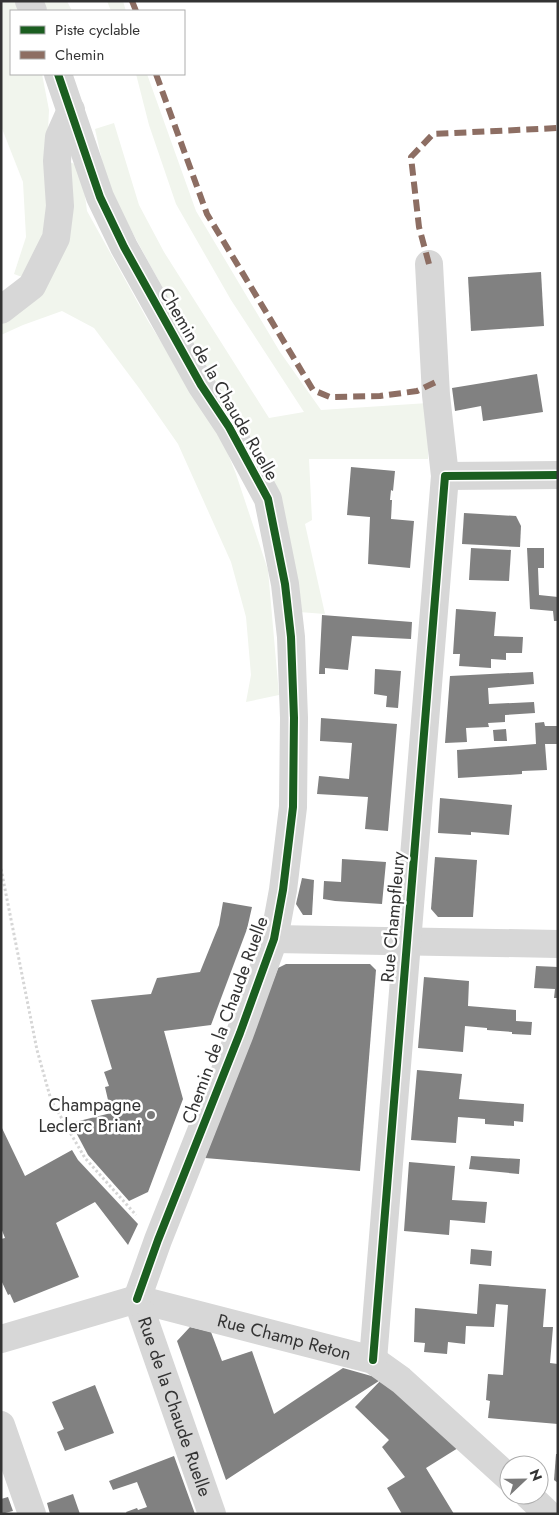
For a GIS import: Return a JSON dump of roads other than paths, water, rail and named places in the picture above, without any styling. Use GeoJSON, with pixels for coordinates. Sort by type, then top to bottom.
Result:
{"type":"FeatureCollection","features":[{"type":"Feature","properties":{"kind":"street","name":"Chemin de la Chaude Ruelle"},"geometry":{"type":"LineString","coordinates":[[58,75],[100,197],[124,247],[202,385],[229,427],[268,499],[285,584],[291,637],[294,718],[293,807],[283,890],[274,938],[240,1034],[158,1240],[137,1299]]}},
{"type":"Feature","properties":{"kind":"street"},"geometry":{"type":"LineString","coordinates":[[1,310],[32,286],[56,238],[60,206],[57,161],[59,137],[71,110]]}},
{"type":"Feature","properties":{"kind":"street","name":"Rue Champfleury"},"geometry":{"type":"LineString","coordinates":[[373,1360],[445,476],[436,395],[429,264]]}},
{"type":"Feature","properties":{"kind":"street"},"geometry":{"type":"LineString","coordinates":[[445,476],[558,475]]}},
{"type":"Feature","properties":{"kind":"street"},"geometry":{"type":"LineString","coordinates":[[274,938],[558,944]]}},
{"type":"Feature","properties":{"kind":"street"},"geometry":{"type":"LineString","coordinates":[[1,1340],[137,1299]]}},
{"type":"Feature","properties":{"kind":"street","name":"Rue Champ Reton"},"geometry":{"type":"LineString","coordinates":[[137,1299],[373,1360],[401,1380],[499,1469]]}},
{"type":"Feature","properties":{"kind":"street","name":"Rue de la Chaude Ruelle"},"geometry":{"type":"LineString","coordinates":[[137,1299],[212,1514]]}},
{"type":"Feature","properties":{"kind":"street"},"geometry":{"type":"LineString","coordinates":[[1,1425],[32,1514]]}},
{"type":"Feature","properties":{"kind":"street"},"geometry":{"type":"LineString","coordinates":[[539,1505],[548,1514]]}},
{"type":"Feature","properties":{"kind":"place","name":"Champagne Leclerc Briant"},"geometry":{"type":"Point","coordinates":[151,1115]}}]}
